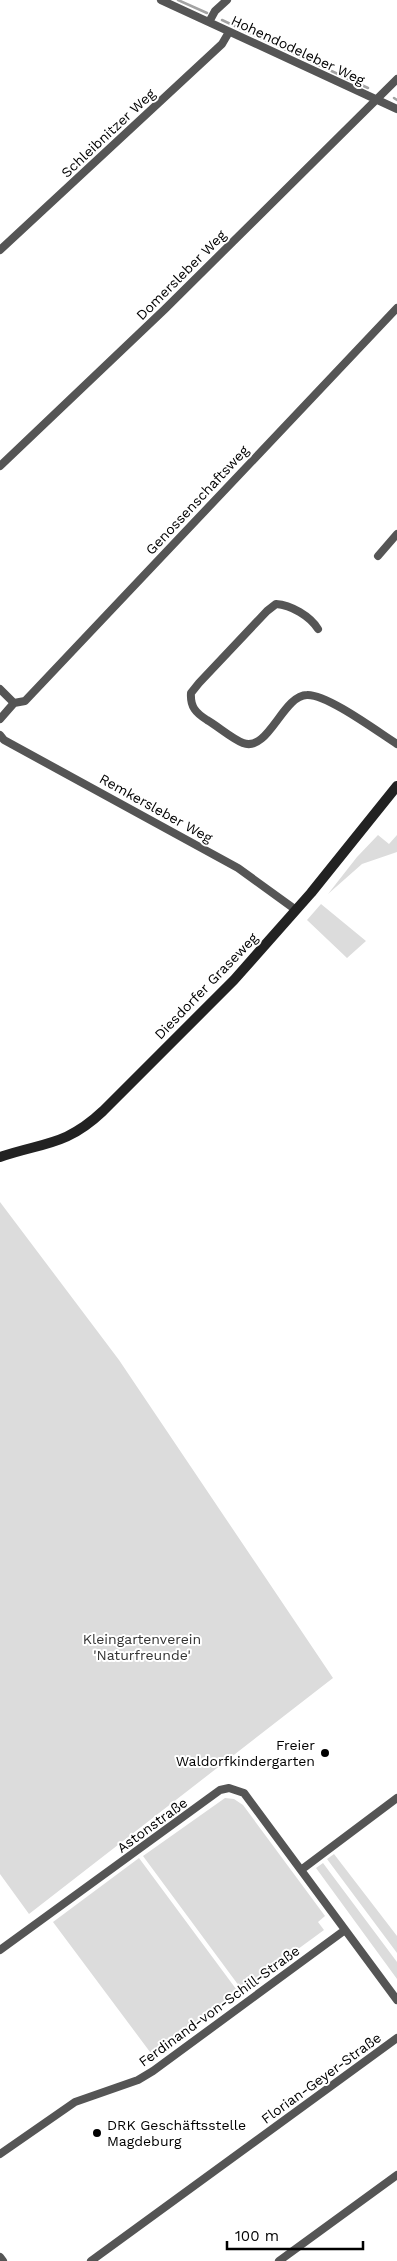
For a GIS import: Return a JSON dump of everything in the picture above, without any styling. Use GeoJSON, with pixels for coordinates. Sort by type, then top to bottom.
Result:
{"type":"FeatureCollection","features":[{"type":"Feature","properties":{"kind":"main road","name":"Diesdorfer Graseweg"},"geometry":{"type":"LineString","coordinates":[[0,1157],[61,1140],[79,1131],[96,1118],[234,980],[296,910],[397,786]]}},
{"type":"Feature","properties":{"kind":"street","name":"Hohendodeleber Weg"},"geometry":{"type":"LineString","coordinates":[[161,0],[397,109]]}},
{"type":"Feature","properties":{"kind":"street"},"geometry":{"type":"LineString","coordinates":[[209,22],[215,11],[227,0]]}},
{"type":"Feature","properties":{"kind":"street","name":"Schleibnitzer Weg"},"geometry":{"type":"LineString","coordinates":[[0,250],[222,44],[229,32]]}},
{"type":"Feature","properties":{"kind":"street","name":"Domersleber Weg"},"geometry":{"type":"LineString","coordinates":[[0,466],[165,309],[397,79]]}},
{"type":"Feature","properties":{"kind":"street","name":"Genossenschaftsweg"},"geometry":{"type":"LineString","coordinates":[[14,703],[25,701],[397,308]]}},
{"type":"Feature","properties":{"kind":"street"},"geometry":{"type":"LineString","coordinates":[[378,556],[397,534]]}},
{"type":"Feature","properties":{"kind":"street"},"geometry":{"type":"LineString","coordinates":[[318,629],[314,623],[287,605],[276,604],[267,611],[199,683],[191,693],[192,708],[200,716],[244,743],[253,744],[262,738],[293,701],[305,694],[320,696],[397,744]]}},
{"type":"Feature","properties":{"kind":"street"},"geometry":{"type":"LineString","coordinates":[[0,688],[14,703],[0,719]]}},
{"type":"Feature","properties":{"kind":"street","name":"Remkersleber Weg"},"geometry":{"type":"LineString","coordinates":[[0,735],[4,740],[238,868],[296,910]]}},
{"type":"Feature","properties":{"kind":"street","name":"Astonstraße"},"geometry":{"type":"LineString","coordinates":[[0,1950],[220,1790],[229,1788],[244,1793],[397,2000]]}},
{"type":"Feature","properties":{"kind":"street"},"geometry":{"type":"LineString","coordinates":[[301,1870],[397,1798]]}},
{"type":"Feature","properties":{"kind":"street","name":"Ferdinand-von-Schill-Straße"},"geometry":{"type":"LineString","coordinates":[[0,2154],[75,2102],[138,2080],[153,2071],[345,1930]]}},
{"type":"Feature","properties":{"kind":"street","name":"Florian-Geyer-Straße"},"geometry":{"type":"LineString","coordinates":[[90,2261],[397,2038]]}},
{"type":"Feature","properties":{"kind":"street"},"geometry":{"type":"LineString","coordinates":[[280,2261],[397,2175]]}},
{"type":"Feature","properties":{"kind":"street"},"geometry":{"type":"LineString","coordinates":[[0,2257],[3,2261]]}},
{"type":"Feature","properties":{"kind":"green space"},"geometry":{"type":"Polygon","coordinates":[[[378,835],[389,844],[397,835],[397,852],[362,864],[328,894],[357,857],[378,835]]]}},
{"type":"Feature","properties":{"kind":"green space"},"geometry":{"type":"Polygon","coordinates":[[[321,904],[366,941],[347,958],[307,920],[321,904]]]}},
{"type":"Feature","properties":{"kind":"green space","name":"Kleingartenverein 'Naturfreunde'"},"geometry":{"type":"Polygon","coordinates":[[[0,1202],[119,1360],[333,1678],[29,1914],[0,1874],[0,1202]]]}},
{"type":"Feature","properties":{"kind":"green space"},"geometry":{"type":"Polygon","coordinates":[[[225,1798],[234,1799],[243,1805],[325,1916],[318,1922],[324,1930],[242,1990],[143,1856],[225,1798]]]}},
{"type":"Feature","properties":{"kind":"green space"},"geometry":{"type":"Polygon","coordinates":[[[334,1854],[397,1936],[397,1953],[327,1859],[334,1854]]]}},
{"type":"Feature","properties":{"kind":"green space"},"geometry":{"type":"Polygon","coordinates":[[[139,1858],[239,1993],[153,2056],[53,1922],[139,1858]]]}},
{"type":"Feature","properties":{"kind":"green space"},"geometry":{"type":"Polygon","coordinates":[[[323,1863],[397,1962],[397,1979],[316,1868],[323,1863]]]}},
{"type":"Feature","properties":{"kind":"waterway"},"geometry":{"type":"LineString","coordinates":[[178,0],[207,13]]}},
{"type":"Feature","properties":{"kind":"waterway"},"geometry":{"type":"LineString","coordinates":[[222,20],[368,88]]}},
{"type":"Feature","properties":{"kind":"place","name":"Freier Waldorfkindergarten"},"geometry":{"type":"Point","coordinates":[325,1753]}},
{"type":"Feature","properties":{"kind":"place","name":"DRK Geschäftsstelle Magdeburg"},"geometry":{"type":"Point","coordinates":[97,2133]}}]}
